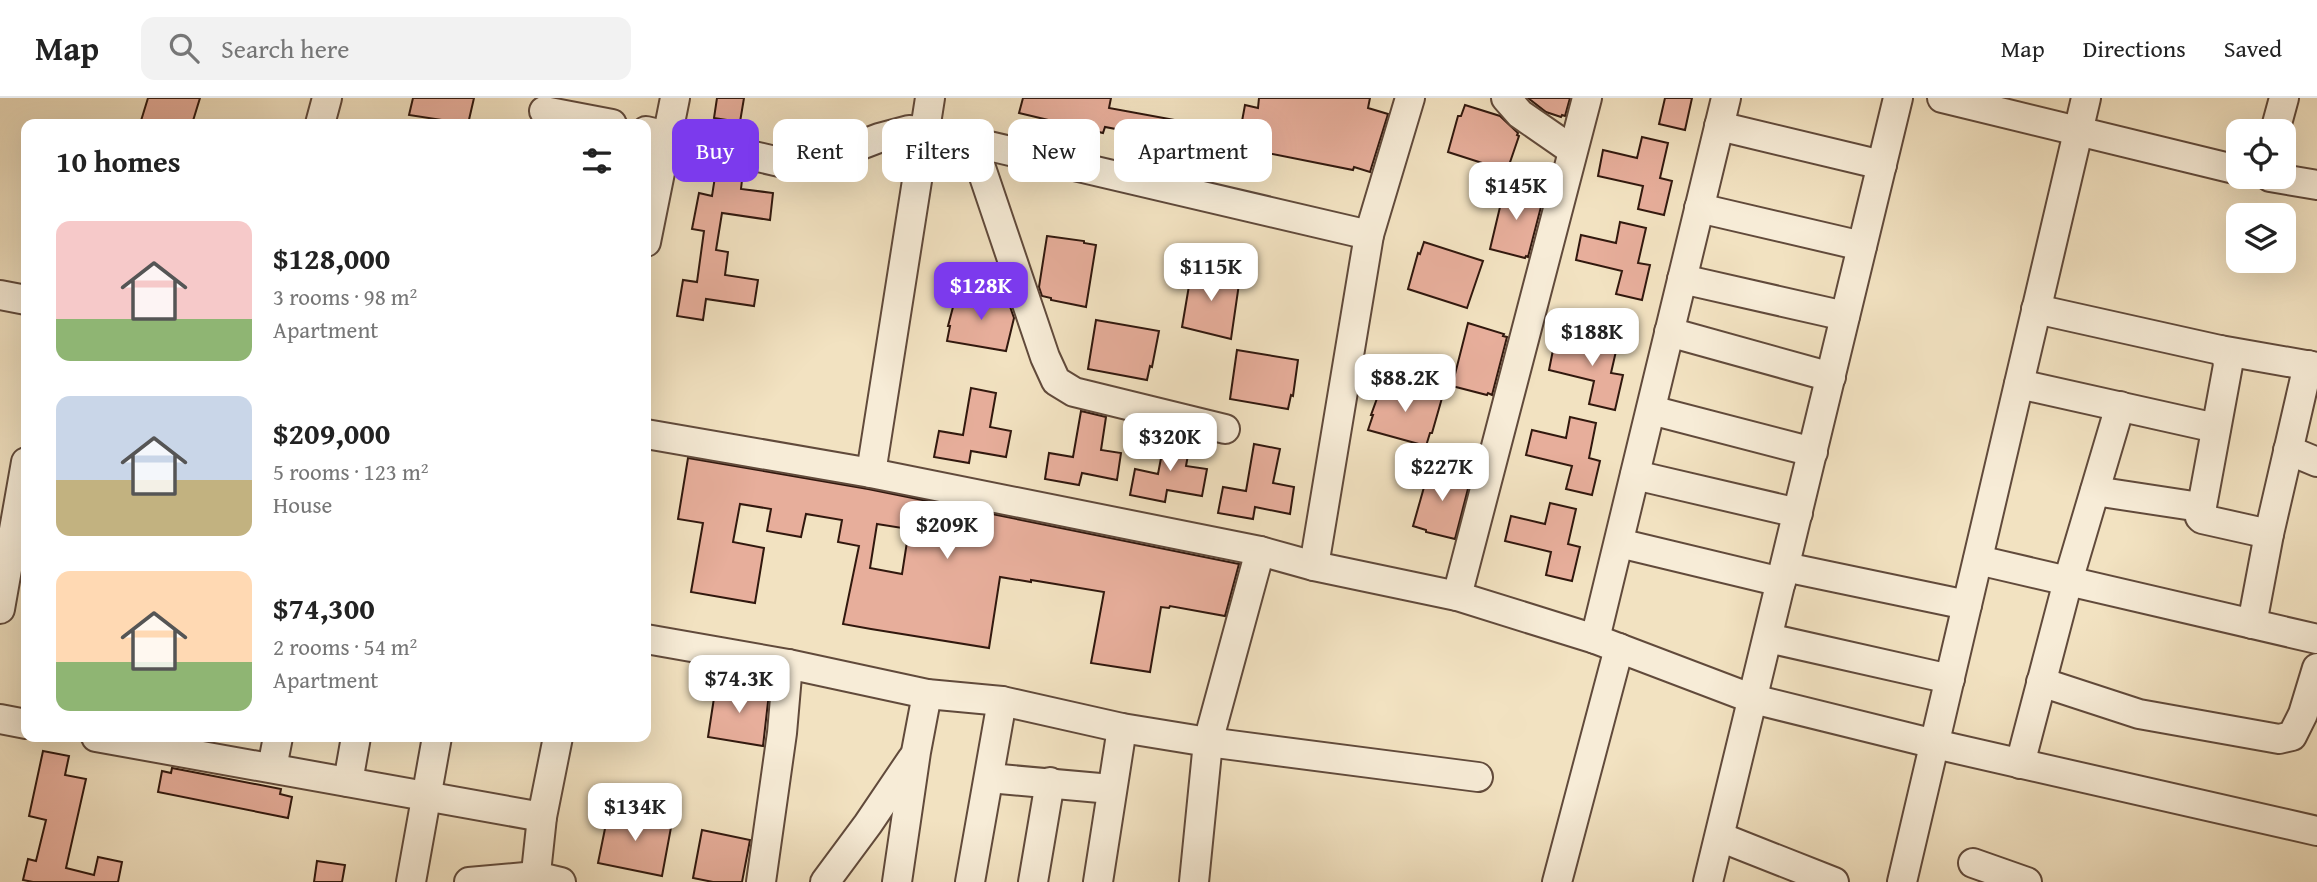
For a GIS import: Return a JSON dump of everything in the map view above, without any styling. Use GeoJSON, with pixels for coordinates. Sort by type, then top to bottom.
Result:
{"type":"FeatureCollection","features":[{"type":"Feature","properties":{"kind":"street"},"geometry":{"type":"LineString","coordinates":[[321,119],[327,98]]}},
{"type":"Feature","properties":{"kind":"street"},"geometry":{"type":"LineString","coordinates":[[651,188],[656,133],[675,98]]}},
{"type":"Feature","properties":{"kind":"street"},"geometry":{"type":"LineString","coordinates":[[927,119],[930,98]]}},
{"type":"Feature","properties":{"kind":"street"},"geometry":{"type":"LineString","coordinates":[[1314,566],[1369,235],[1410,98]]}},
{"type":"Feature","properties":{"kind":"street"},"geometry":{"type":"LineString","coordinates":[[1506,98],[1521,114],[1572,150]]}},
{"type":"Feature","properties":{"kind":"street"},"geometry":{"type":"LineString","coordinates":[[1457,596],[1587,98]]}},
{"type":"Feature","properties":{"kind":"street"},"geometry":{"type":"LineString","coordinates":[[1563,880],[1607,643],[1619,543],[1726,98]]}},
{"type":"Feature","properties":{"kind":"street"},"geometry":{"type":"LineString","coordinates":[[1708,882],[1898,98]]}},
{"type":"Feature","properties":{"kind":"street"},"geometry":{"type":"LineString","coordinates":[[1942,98],[2226,167]]}},
{"type":"Feature","properties":{"kind":"street"},"geometry":{"type":"LineString","coordinates":[[1902,882],[2086,98]]}},
{"type":"Feature","properties":{"kind":"street"},"geometry":{"type":"LineString","coordinates":[[2278,119],[2284,98]]}},
{"type":"Feature","properties":{"kind":"street"},"geometry":{"type":"LineString","coordinates":[[544,111],[586,119]]}},
{"type":"Feature","properties":{"kind":"street"},"geometry":{"type":"LineString","coordinates":[[1719,126],[1882,164]]}},
{"type":"Feature","properties":{"kind":"street"},"geometry":{"type":"LineString","coordinates":[[656,133],[788,164],[811,164],[882,137]]}},
{"type":"Feature","properties":{"kind":"street"},"geometry":{"type":"LineString","coordinates":[[994,149],[1369,235]]}},
{"type":"Feature","properties":{"kind":"street"},"geometry":{"type":"LineString","coordinates":[[871,473],[917,182]]}},
{"type":"Feature","properties":{"kind":"street"},"geometry":{"type":"LineString","coordinates":[[986,182],[1045,357],[1056,381],[1074,392],[1225,429]]}},
{"type":"Feature","properties":{"kind":"street"},"geometry":{"type":"LineString","coordinates":[[2296,182],[2317,186]]}},
{"type":"Feature","properties":{"kind":"street"},"geometry":{"type":"LineString","coordinates":[[1699,208],[1862,246]]}},
{"type":"Feature","properties":{"kind":"street"},"geometry":{"type":"LineString","coordinates":[[1682,279],[1845,316]]}},
{"type":"Feature","properties":{"kind":"street"},"geometry":{"type":"LineString","coordinates":[[0,295],[21,299]]}},
{"type":"Feature","properties":{"kind":"street"},"geometry":{"type":"LineString","coordinates":[[2036,309],[2220,350],[2312,366],[2288,450],[2252,624]]}},
{"type":"Feature","properties":{"kind":"street"},"geometry":{"type":"LineString","coordinates":[[1670,332],[1831,377]]}},
{"type":"Feature","properties":{"kind":"street"},"geometry":{"type":"LineString","coordinates":[[2220,350],[2226,354],[2228,365],[2199,513],[2202,519],[2269,534]]}},
{"type":"Feature","properties":{"kind":"street"},"geometry":{"type":"LineString","coordinates":[[2019,384],[2216,428]]}},
{"type":"Feature","properties":{"kind":"street"},"geometry":{"type":"LineString","coordinates":[[2020,764],[2068,581],[2120,406]]}},
{"type":"Feature","properties":{"kind":"street"},"geometry":{"type":"LineString","coordinates":[[1651,410],[1813,452]]}},
{"type":"Feature","properties":{"kind":"street"},"geometry":{"type":"LineString","coordinates":[[651,435],[871,473],[1260,551],[1314,566],[1457,596],[1607,643],[1753,699],[2020,764],[2317,831]]}},
{"type":"Feature","properties":{"kind":"street"},"geometry":{"type":"LineString","coordinates":[[2288,450],[2317,461]]}},
{"type":"Feature","properties":{"kind":"street"},"geometry":{"type":"LineString","coordinates":[[1635,475],[1798,513]]}},
{"type":"Feature","properties":{"kind":"street"},"geometry":{"type":"LineString","coordinates":[[0,609],[21,482]]}},
{"type":"Feature","properties":{"kind":"street"},"geometry":{"type":"LineString","coordinates":[[2095,491],[2200,507]]}},
{"type":"Feature","properties":{"kind":"street"},"geometry":{"type":"LineString","coordinates":[[1619,543],[1783,575],[1967,605]]}},
{"type":"Feature","properties":{"kind":"street"},"geometry":{"type":"LineString","coordinates":[[1194,882],[1208,742],[1260,551]]}},
{"type":"Feature","properties":{"kind":"street"},"geometry":{"type":"LineString","coordinates":[[1978,560],[2317,639]]}},
{"type":"Feature","properties":{"kind":"street"},"geometry":{"type":"LineString","coordinates":[[1768,638],[1950,679]]}},
{"type":"Feature","properties":{"kind":"street"},"geometry":{"type":"LineString","coordinates":[[651,640],[788,664],[927,694],[1002,701],[1122,728],[1208,742],[1478,777]]}},
{"type":"Feature","properties":{"kind":"street"},"geometry":{"type":"LineString","coordinates":[[761,882],[782,733],[788,664]]}},
{"type":"Feature","properties":{"kind":"street"},"geometry":{"type":"LineString","coordinates":[[2041,681],[2139,714],[2279,739],[2292,736],[2303,714],[2317,668]]}},
{"type":"Feature","properties":{"kind":"street"},"geometry":{"type":"LineString","coordinates":[[897,882],[927,694]]}},
{"type":"Feature","properties":{"kind":"street"},"geometry":{"type":"LineString","coordinates":[[971,882],[1002,701]]}},
{"type":"Feature","properties":{"kind":"street"},"geometry":{"type":"LineString","coordinates":[[0,719],[21,723]]}},
{"type":"Feature","properties":{"kind":"street"},"geometry":{"type":"LineString","coordinates":[[1098,882],[1122,728]]}},
{"type":"Feature","properties":{"kind":"street"},"geometry":{"type":"LineString","coordinates":[[141,742],[542,817]]}},
{"type":"Feature","properties":{"kind":"street"},"geometry":{"type":"LineString","coordinates":[[272,768],[277,742]]}},
{"type":"Feature","properties":{"kind":"street"},"geometry":{"type":"LineString","coordinates":[[348,782],[355,742]]}},
{"type":"Feature","properties":{"kind":"street"},"geometry":{"type":"LineString","coordinates":[[411,882],[437,742]]}},
{"type":"Feature","properties":{"kind":"street"},"geometry":{"type":"LineString","coordinates":[[469,882],[544,880],[542,817],[557,742]]}},
{"type":"Feature","properties":{"kind":"street"},"geometry":{"type":"LineString","coordinates":[[833,881],[916,752]]}},
{"type":"Feature","properties":{"kind":"street"},"geometry":{"type":"LineString","coordinates":[[989,778],[1111,789]]}},
{"type":"Feature","properties":{"kind":"street"},"geometry":{"type":"LineString","coordinates":[[1033,882],[1050,782]]}},
{"type":"Feature","properties":{"kind":"street"},"geometry":{"type":"LineString","coordinates":[[1720,837],[1834,882]]}},
{"type":"Feature","properties":{"kind":"street"},"geometry":{"type":"LineString","coordinates":[[1973,863],[2026,882]]}},
{"type":"Feature","properties":{"kind":"building"},"geometry":{"type":"Polygon","coordinates":[[[148,98],[200,98],[194,119],[142,119],[148,98]]]}},
{"type":"Feature","properties":{"kind":"building"},"geometry":{"type":"Polygon","coordinates":[[[413,98],[474,98],[469,119],[435,119],[409,115],[413,98]]]}},
{"type":"Feature","properties":{"kind":"building"},"geometry":{"type":"Polygon","coordinates":[[[717,98],[744,98],[740,119],[714,118],[717,98]]]}},
{"type":"Feature","properties":{"kind":"building"},"geometry":{"type":"Polygon","coordinates":[[[1023,98],[1111,98],[1109,108],[1169,119],[1114,119],[1114,129],[1105,127],[1103,133],[1100,132],[1100,119],[1044,119],[1019,113],[1023,98]]]}},
{"type":"Feature","properties":{"kind":"building"},"geometry":{"type":"Polygon","coordinates":[[[1259,98],[1370,98],[1368,108],[1388,114],[1370,172],[1354,167],[1353,170],[1272,154],[1272,119],[1242,119],[1245,105],[1258,108],[1259,98]]]}},
{"type":"Feature","properties":{"kind":"building"},"geometry":{"type":"Polygon","coordinates":[[[1528,98],[1570,98],[1565,116],[1561,117],[1546,112],[1528,98]]]}},
{"type":"Feature","properties":{"kind":"building"},"geometry":{"type":"Polygon","coordinates":[[[1665,98],[1692,98],[1685,130],[1659,124],[1665,98]]]}},
{"type":"Feature","properties":{"kind":"building"},"geometry":{"type":"Polygon","coordinates":[[[1465,105],[1500,116],[1518,133],[1507,171],[1448,152],[1458,116],[1461,116],[1465,105]]]}},
{"type":"Feature","properties":{"kind":"building"},"geometry":{"type":"Polygon","coordinates":[[[1642,137],[1668,143],[1660,178],[1672,181],[1664,215],[1638,209],[1643,186],[1598,176],[1603,150],[1637,158],[1642,137]]]}},
{"type":"Feature","properties":{"kind":"building"},"geometry":{"type":"Polygon","coordinates":[[[714,182],[742,182],[741,189],[773,193],[770,220],[722,213],[716,250],[728,252],[725,275],[758,280],[754,306],[706,299],[703,320],[677,316],[683,280],[697,282],[704,231],[692,229],[699,193],[712,196],[714,182]]]}},
{"type":"Feature","properties":{"kind":"building"},"geometry":{"type":"Polygon","coordinates":[[[1505,186],[1541,196],[1543,199],[1528,257],[1525,258],[1490,249],[1505,186]]]}},
{"type":"Feature","properties":{"kind":"building"},"geometry":{"type":"Polygon","coordinates":[[[1620,222],[1646,228],[1638,263],[1650,265],[1642,300],[1616,294],[1622,271],[1576,260],[1581,235],[1616,243],[1620,222]]]}},
{"type":"Feature","properties":{"kind":"building"},"geometry":{"type":"Polygon","coordinates":[[[1047,236],[1096,245],[1086,307],[1042,296],[1039,287],[1047,236]]]}},
{"type":"Feature","properties":{"kind":"building"},"geometry":{"type":"Polygon","coordinates":[[[1424,242],[1483,261],[1467,308],[1408,289],[1418,253],[1420,254],[1424,242]]]}},
{"type":"Feature","properties":{"kind":"building"},"geometry":{"type":"Polygon","coordinates":[[[1192,268],[1240,277],[1231,339],[1182,327],[1192,268]]]}},
{"type":"Feature","properties":{"kind":"building"},"geometry":{"type":"Polygon","coordinates":[[[957,292],[1008,301],[1014,318],[1006,351],[947,341],[957,292]]]}},
{"type":"Feature","properties":{"kind":"building"},"geometry":{"type":"Polygon","coordinates":[[[1096,320],[1159,331],[1147,380],[1088,369],[1096,320]]]}},
{"type":"Feature","properties":{"kind":"building"},"geometry":{"type":"Polygon","coordinates":[[[1468,323],[1507,337],[1492,395],[1452,386],[1468,323]]]}},
{"type":"Feature","properties":{"kind":"building"},"geometry":{"type":"Polygon","coordinates":[[[1593,332],[1619,338],[1611,373],[1623,375],[1615,410],[1589,404],[1594,381],[1549,370],[1554,345],[1588,352],[1593,332]]]}},
{"type":"Feature","properties":{"kind":"building"},"geometry":{"type":"Polygon","coordinates":[[[1237,350],[1298,360],[1293,396],[1291,395],[1288,409],[1230,399],[1237,350]]]}},
{"type":"Feature","properties":{"kind":"building"},"geometry":{"type":"Polygon","coordinates":[[[1383,382],[1442,398],[1426,446],[1368,430],[1383,382]]]}},
{"type":"Feature","properties":{"kind":"building"},"geometry":{"type":"Polygon","coordinates":[[[971,388],[996,393],[990,427],[1011,431],[1006,457],[971,451],[969,463],[934,457],[939,431],[963,435],[971,388]]]}},
{"type":"Feature","properties":{"kind":"building"},"geometry":{"type":"Polygon","coordinates":[[[1081,411],[1106,417],[1101,450],[1121,453],[1117,480],[1082,473],[1079,485],[1045,479],[1049,453],[1073,457],[1081,411]]]}},
{"type":"Feature","properties":{"kind":"building"},"geometry":{"type":"Polygon","coordinates":[[[1570,417],[1596,423],[1589,458],[1600,461],[1592,495],[1566,489],[1572,466],[1526,455],[1532,430],[1566,438],[1570,417]]]}},
{"type":"Feature","properties":{"kind":"building"},"geometry":{"type":"Polygon","coordinates":[[[1166,432],[1191,438],[1186,466],[1207,469],[1202,496],[1167,490],[1165,502],[1130,495],[1135,469],[1158,474],[1166,432]]]}},
{"type":"Feature","properties":{"kind":"building"},"geometry":{"type":"Polygon","coordinates":[[[1254,444],[1280,449],[1273,483],[1294,487],[1290,514],[1255,507],[1253,519],[1218,513],[1223,487],[1246,491],[1254,444]]]}},
{"type":"Feature","properties":{"kind":"building"},"geometry":{"type":"Polygon","coordinates":[[[688,458],[868,489],[1239,564],[1225,616],[1170,606],[1161,607],[1150,672],[1091,663],[1104,592],[1031,580],[1000,577],[989,648],[843,624],[859,546],[838,542],[842,520],[806,514],[801,537],[767,531],[771,509],[740,504],[733,542],[764,548],[755,603],[691,592],[703,523],[678,519],[688,458]],[[877,524],[870,568],[902,574],[909,529],[877,524]]]}},
{"type":"Feature","properties":{"kind":"building"},"geometry":{"type":"Polygon","coordinates":[[[1430,466],[1466,477],[1465,479],[1470,481],[1455,539],[1413,526],[1430,466]]]}},
{"type":"Feature","properties":{"kind":"building"},"geometry":{"type":"Polygon","coordinates":[[[1550,503],[1576,509],[1568,544],[1580,547],[1572,581],[1546,575],[1551,552],[1505,541],[1511,516],[1545,524],[1550,503]]]}},
{"type":"Feature","properties":{"kind":"building"},"geometry":{"type":"Polygon","coordinates":[[[716,685],[769,693],[763,746],[708,737],[716,685]]]}},
{"type":"Feature","properties":{"kind":"building"},"geometry":{"type":"Polygon","coordinates":[[[43,751],[69,756],[65,775],[86,779],[66,868],[94,875],[98,857],[122,862],[118,882],[23,880],[28,859],[36,861],[46,820],[29,816],[43,751]]]}},
{"type":"Feature","properties":{"kind":"building"},"geometry":{"type":"Polygon","coordinates":[[[172,768],[281,789],[280,794],[292,797],[288,818],[158,792],[162,771],[171,773],[172,768]]]}},
{"type":"Feature","properties":{"kind":"building"},"geometry":{"type":"Polygon","coordinates":[[[609,809],[672,822],[662,876],[598,863],[609,809]]]}},
{"type":"Feature","properties":{"kind":"building"},"geometry":{"type":"Polygon","coordinates":[[[702,830],[750,840],[742,882],[713,882],[693,878],[702,830]]]}},
{"type":"Feature","properties":{"kind":"building"},"geometry":{"type":"Polygon","coordinates":[[[317,861],[345,865],[342,882],[314,882],[317,861]]]}}]}
